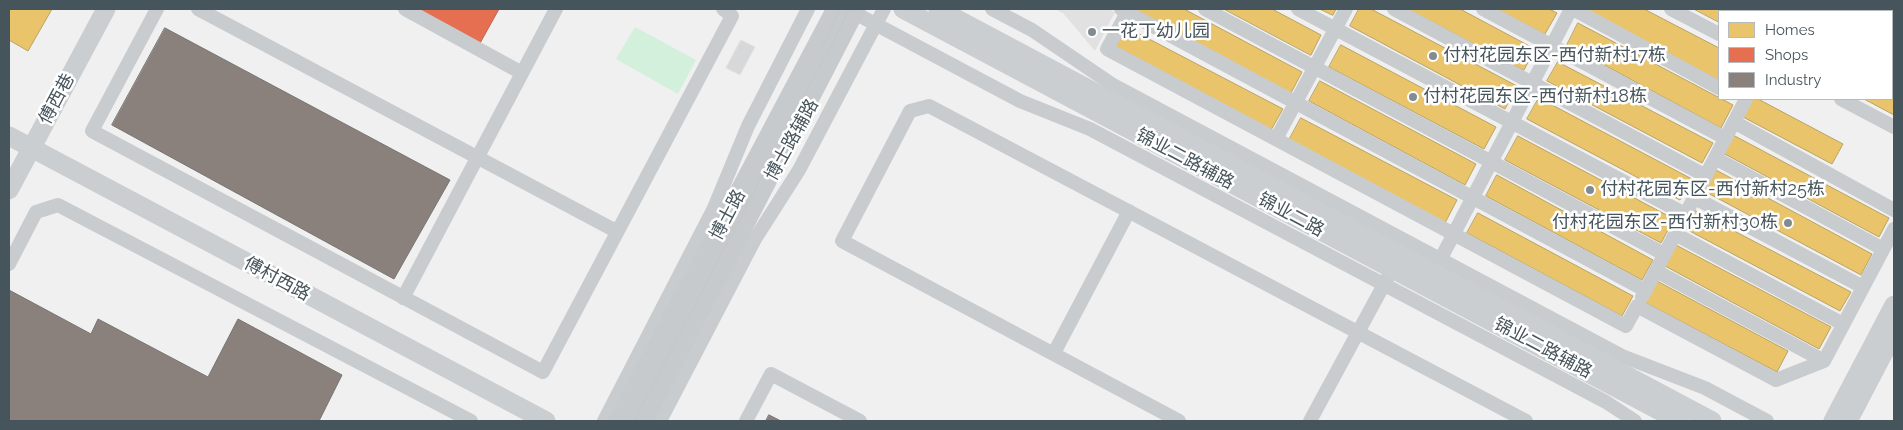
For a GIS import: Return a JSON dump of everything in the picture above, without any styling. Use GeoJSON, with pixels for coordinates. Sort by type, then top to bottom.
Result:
{"type":"FeatureCollection","features":[{"type":"Feature","properties":{"kind":"main road","name":"傅西巷"},"geometry":{"type":"LineString","coordinates":[[9,190],[106,9]]}},
{"type":"Feature","properties":{"kind":"main road","name":"锦业二路"},"geometry":{"type":"LineString","coordinates":[[903,9],[1679,421]]}},
{"type":"Feature","properties":{"kind":"main road","name":"锦业二路"},"geometry":{"type":"LineString","coordinates":[[938,9],[1392,269],[1437,266],[1712,421]]}},
{"type":"Feature","properties":{"kind":"main road","name":"博士路"},"geometry":{"type":"LineString","coordinates":[[619,421],[848,10]]}},
{"type":"Feature","properties":{"kind":"main road","name":"博士路"},"geometry":{"type":"LineString","coordinates":[[642,421],[848,10]]}},
{"type":"Feature","properties":{"kind":"main road","name":"傅村西路"},"geometry":{"type":"LineString","coordinates":[[9,136],[546,421]]}},
{"type":"Feature","properties":{"kind":"main road"},"geometry":{"type":"LineString","coordinates":[[1833,421],[1894,305]]}},
{"type":"Feature","properties":{"kind":"main road"},"geometry":{"type":"LineString","coordinates":[[1848,421],[1894,333]]}},
{"type":"Feature","properties":{"kind":"street"},"geometry":{"type":"LineString","coordinates":[[157,9],[92,131],[543,372],[616,231],[732,16],[723,9]]}},
{"type":"Feature","properties":{"kind":"street"},"geometry":{"type":"LineString","coordinates":[[198,9],[616,231]]}},
{"type":"Feature","properties":{"kind":"street"},"geometry":{"type":"LineString","coordinates":[[405,9],[522,72]]}},
{"type":"Feature","properties":{"kind":"street"},"geometry":{"type":"LineString","coordinates":[[403,298],[556,9]]}},
{"type":"Feature","properties":{"kind":"street"},"geometry":{"type":"LineString","coordinates":[[604,421],[714,208],[748,126],[808,9]]}},
{"type":"Feature","properties":{"kind":"street","name":"博士路辅路"},"geometry":{"type":"LineString","coordinates":[[660,421],[754,239],[799,170],[884,9]]}},
{"type":"Feature","properties":{"kind":"street","name":"锦业二路辅路"},"geometry":{"type":"LineString","coordinates":[[992,9],[1032,30],[1113,85],[1437,266],[1622,356],[1705,388],[1766,421]]}},
{"type":"Feature","properties":{"kind":"street"},"geometry":{"type":"LineString","coordinates":[[1205,9],[1664,254]]}},
{"type":"Feature","properties":{"kind":"street"},"geometry":{"type":"LineString","coordinates":[[1298,9],[1685,214]]}},
{"type":"Feature","properties":{"kind":"street"},"geometry":{"type":"LineString","coordinates":[[1276,139],[1346,9]]}},
{"type":"Feature","properties":{"kind":"street"},"geometry":{"type":"LineString","coordinates":[[1394,9],[1706,176]]}},
{"type":"Feature","properties":{"kind":"street"},"geometry":{"type":"LineString","coordinates":[[1483,9],[1725,138]]}},
{"type":"Feature","properties":{"kind":"street"},"geometry":{"type":"LineString","coordinates":[[1437,266],[1572,9],[1718,87]]}},
{"type":"Feature","properties":{"kind":"street"},"geometry":{"type":"LineString","coordinates":[[1671,9],[1718,33]]}},
{"type":"Feature","properties":{"kind":"street","name":"锦业二路辅路"},"geometry":{"type":"LineString","coordinates":[[848,10],[1020,101],[1090,129],[1392,269],[1635,421]]}},
{"type":"Feature","properties":{"kind":"street"},"geometry":{"type":"LineString","coordinates":[[1645,290],[1126,10],[1107,49],[1626,326],[1734,122],[1743,100]]}},
{"type":"Feature","properties":{"kind":"street"},"geometry":{"type":"LineString","coordinates":[[1843,100],[1894,127]]}},
{"type":"Feature","properties":{"kind":"street"},"geometry":{"type":"LineString","coordinates":[[1179,421],[842,241],[910,111],[929,106],[1526,421]]}},
{"type":"Feature","properties":{"kind":"street"},"geometry":{"type":"LineString","coordinates":[[1734,122],[1894,210]]}},
{"type":"Feature","properties":{"kind":"street"},"geometry":{"type":"LineString","coordinates":[[1715,158],[1883,249]]}},
{"type":"Feature","properties":{"kind":"street"},"geometry":{"type":"LineString","coordinates":[[1694,198],[1863,287]]}},
{"type":"Feature","properties":{"kind":"street"},"geometry":{"type":"LineString","coordinates":[[9,264],[36,212],[58,205],[472,421]]}},
{"type":"Feature","properties":{"kind":"street"},"geometry":{"type":"LineString","coordinates":[[1054,353],[1129,212]]}},
{"type":"Feature","properties":{"kind":"street"},"geometry":{"type":"LineString","coordinates":[[1637,306],[1776,380],[1824,361],[1894,229]]}},
{"type":"Feature","properties":{"kind":"street"},"geometry":{"type":"LineString","coordinates":[[1675,234],[1843,324]]}},
{"type":"Feature","properties":{"kind":"street"},"geometry":{"type":"LineString","coordinates":[[1310,421],[1392,269]]}},
{"type":"Feature","properties":{"kind":"street"},"geometry":{"type":"LineString","coordinates":[[1656,271],[1824,361]]}},
{"type":"Feature","properties":{"kind":"street"},"geometry":{"type":"LineString","coordinates":[[746,421],[771,374],[860,421]]}},
{"type":"Feature","properties":{"kind":"shaded area","name":"一花丁幼儿园"},"geometry":{"type":"Polygon","coordinates":[[[1055,9],[1108,9],[1115,12],[1095,51],[1063,13],[1055,9]]]}},
{"type":"Feature","properties":{"kind":"green space"},"geometry":{"type":"Polygon","coordinates":[[[635,27],[696,60],[678,94],[616,59],[635,27]]]}},
{"type":"Feature","properties":{"kind":"building: Homes"},"geometry":{"type":"Polygon","coordinates":[[[9,9],[52,9],[28,51],[9,40],[9,9]]]}},
{"type":"Feature","properties":{"kind":"building: Homes"},"geometry":{"type":"Polygon","coordinates":[[[1135,9],[1184,9],[1302,72],[1291,93],[1135,9]]]}},
{"type":"Feature","properties":{"kind":"building: Homes"},"geometry":{"type":"Polygon","coordinates":[[[1224,9],[1272,9],[1321,35],[1311,55],[1224,9]]]}},
{"type":"Feature","properties":{"kind":"building: Homes"},"geometry":{"type":"Polygon","coordinates":[[[1320,9],[1336,9],[1333,15],[1320,9]]]}},
{"type":"Feature","properties":{"kind":"building: Homes","name":"付村花园东区-西付新村17栋"},"geometry":{"type":"Polygon","coordinates":[[[1359,9],[1371,9],[1517,86],[1505,109],[1350,26],[1359,9]]]}},
{"type":"Feature","properties":{"kind":"building: Homes"},"geometry":{"type":"Polygon","coordinates":[[[1408,9],[1460,9],[1535,49],[1524,70],[1408,9]]]}},
{"type":"Feature","properties":{"kind":"building: Homes"},"geometry":{"type":"Polygon","coordinates":[[[1497,9],[1549,9],[1557,13],[1545,34],[1497,9]]]}},
{"type":"Feature","properties":{"kind":"building: Homes"},"geometry":{"type":"Polygon","coordinates":[[[1585,9],[1644,9],[1718,47],[1718,79],[1585,9]]]}},
{"type":"Feature","properties":{"kind":"building: Homes"},"geometry":{"type":"Polygon","coordinates":[[[1694,9],[1743,10],[1718,10],[1718,21],[1694,9]]]}},
{"type":"Feature","properties":{"kind":"building: Homes"},"geometry":{"type":"Polygon","coordinates":[[[1833,9],[1836,10],[1801,10],[1833,9]]]}},
{"type":"Feature","properties":{"kind":"building: Homes"},"geometry":{"type":"Polygon","coordinates":[[[1878,9],[1894,9],[1894,17],[1893,10],[1878,9]]]}},
{"type":"Feature","properties":{"kind":"building: Homes"},"geometry":{"type":"Polygon","coordinates":[[[1578,23],[1718,97],[1718,100],[1724,100],[1733,105],[1721,128],[1567,45],[1578,23]]]}},
{"type":"Feature","properties":{"kind":"building: Homes"},"geometry":{"type":"Polygon","coordinates":[[[1126,27],[1283,109],[1271,130],[1115,46],[1126,27]]]}},
{"type":"Feature","properties":{"kind":"building: Homes"},"geometry":{"type":"Polygon","coordinates":[[[1893,40],[1894,41],[1893,66],[1893,40]]]}},
{"type":"Feature","properties":{"kind":"building: Homes","name":"付村花园东区-西付新村18栋"},"geometry":{"type":"Polygon","coordinates":[[[1341,45],[1496,127],[1484,149],[1329,67],[1341,45]]]}},
{"type":"Feature","properties":{"kind":"building: Homes"},"geometry":{"type":"Polygon","coordinates":[[[1558,62],[1713,143],[1702,163],[1547,81],[1558,62]]]}},
{"type":"Feature","properties":{"kind":"building: Homes"},"geometry":{"type":"Polygon","coordinates":[[[1320,81],[1476,164],[1465,185],[1309,101],[1320,81]]]}},
{"type":"Feature","properties":{"kind":"building: Homes"},"geometry":{"type":"Polygon","coordinates":[[[1894,89],[1894,115],[1866,100],[1893,100],[1894,89]]]}},
{"type":"Feature","properties":{"kind":"building: Homes"},"geometry":{"type":"Polygon","coordinates":[[[1539,98],[1692,179],[1680,200],[1527,119],[1539,98]]]}},
{"type":"Feature","properties":{"kind":"building: Homes"},"geometry":{"type":"Polygon","coordinates":[[[1752,100],[1760,100],[1843,144],[1832,164],[1743,117],[1752,100]]]}},
{"type":"Feature","properties":{"kind":"building: Homes"},"geometry":{"type":"Polygon","coordinates":[[[1301,118],[1457,200],[1445,223],[1289,140],[1301,118]]]}},
{"type":"Feature","properties":{"kind":"building: Homes"},"geometry":{"type":"Polygon","coordinates":[[[1733,135],[1889,218],[1879,237],[1723,153],[1733,135]]]}},
{"type":"Feature","properties":{"kind":"building: Homes","name":"付村花园东区-西付新村25栋"},"geometry":{"type":"Polygon","coordinates":[[[1518,136],[1674,219],[1661,243],[1505,160],[1518,136]]]}},
{"type":"Feature","properties":{"kind":"building: Homes","name":"付村花园东区-西付新村30栋"},"geometry":{"type":"Polygon","coordinates":[[[1716,170],[1872,254],[1861,275],[1704,191],[1716,170]]]}},
{"type":"Feature","properties":{"kind":"building: Homes"},"geometry":{"type":"Polygon","coordinates":[[[1497,175],[1653,260],[1642,280],[1486,196],[1497,175]]]}},
{"type":"Feature","properties":{"kind":"building: Homes"},"geometry":{"type":"Polygon","coordinates":[[[1694,210],[1851,292],[1840,311],[1684,228],[1694,210]]]}},
{"type":"Feature","properties":{"kind":"building: Homes"},"geometry":{"type":"Polygon","coordinates":[[[1478,213],[1633,296],[1622,316],[1467,233],[1478,213]]]}},
{"type":"Feature","properties":{"kind":"building: Homes"},"geometry":{"type":"Polygon","coordinates":[[[1676,245],[1831,327],[1819,349],[1665,266],[1676,245]]]}},
{"type":"Feature","properties":{"kind":"building: Homes"},"geometry":{"type":"Polygon","coordinates":[[[1657,281],[1788,351],[1777,372],[1644,302],[1657,281]]]}},
{"type":"Feature","properties":{"kind":"building: Shops"},"geometry":{"type":"Polygon","coordinates":[[[412,9],[499,9],[479,45],[412,9]]]}},
{"type":"Feature","properties":{"kind":"building: Industry"},"geometry":{"type":"Polygon","coordinates":[[[165,28],[450,180],[394,279],[112,125],[165,28]]]}},
{"type":"Feature","properties":{"kind":"building: Industry"},"geometry":{"type":"Polygon","coordinates":[[[9,290],[91,334],[98,319],[208,377],[238,319],[342,375],[319,421],[9,421],[9,290]]]}},
{"type":"Feature","properties":{"kind":"building: Industry"},"geometry":{"type":"Polygon","coordinates":[[[769,415],[781,421],[766,421],[769,415]]]}},
{"type":"Feature","properties":{"kind":"building: Other"},"geometry":{"type":"Polygon","coordinates":[[[741,40],[755,47],[740,75],[726,68],[741,40]]]}},
{"type":"Feature","properties":{"kind":"tram line"},"geometry":{"type":"LineString","coordinates":[[821,50],[840,9]]}},
{"type":"Feature","properties":{"kind":"tram line"},"geometry":{"type":"LineString","coordinates":[[634,421],[850,9]]}},
{"type":"Feature","properties":{"kind":"place","name":"一花丁幼儿园"},"geometry":{"type":"Point","coordinates":[1092,32]}},
{"type":"Feature","properties":{"kind":"place","name":"付村花园东区-西付新村17栋"},"geometry":{"type":"Point","coordinates":[1433,56]}},
{"type":"Feature","properties":{"kind":"place","name":"付村花园东区-西付新村18栋"},"geometry":{"type":"Point","coordinates":[1413,97]}},
{"type":"Feature","properties":{"kind":"place","name":"付村花园东区-西付新村25栋"},"geometry":{"type":"Point","coordinates":[1590,190]}},
{"type":"Feature","properties":{"kind":"place","name":"付村花园东区-西付新村30栋"},"geometry":{"type":"Point","coordinates":[1788,223]}}]}
